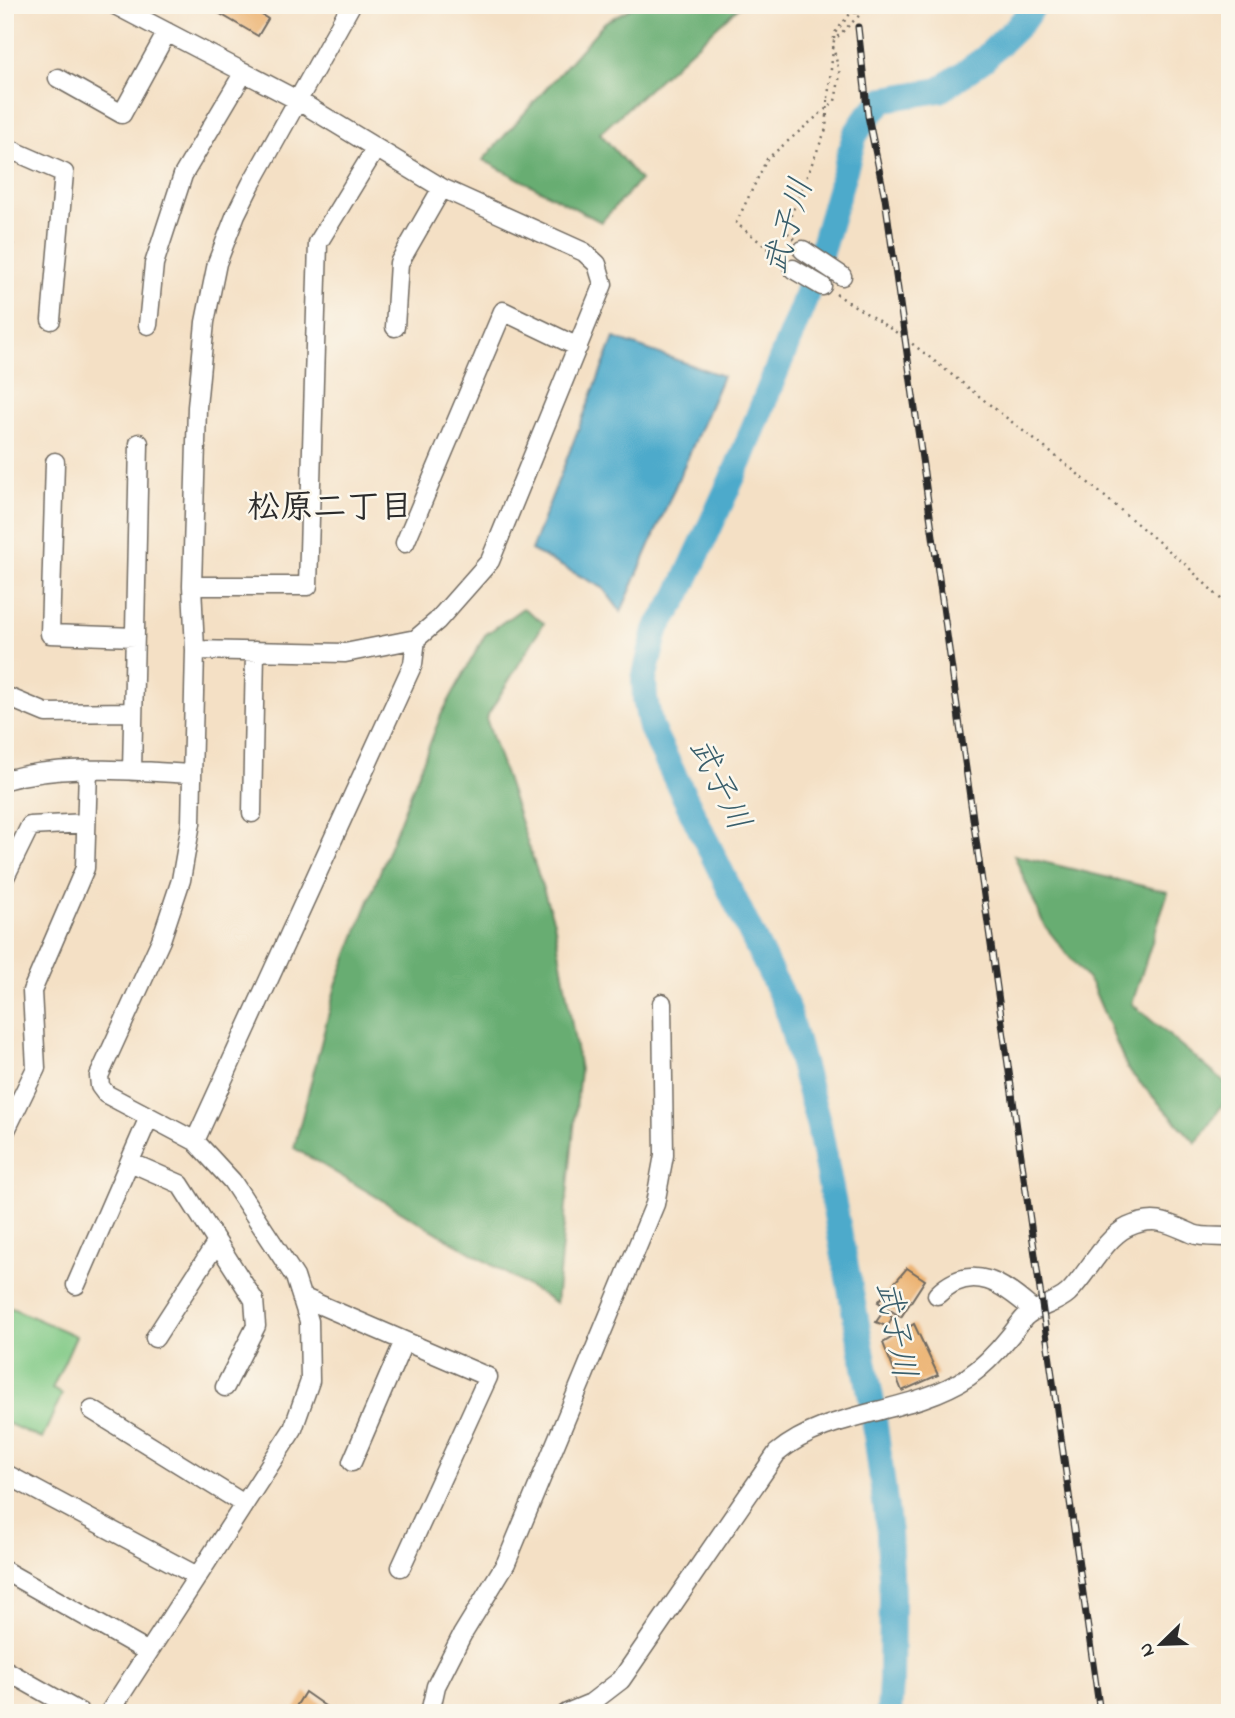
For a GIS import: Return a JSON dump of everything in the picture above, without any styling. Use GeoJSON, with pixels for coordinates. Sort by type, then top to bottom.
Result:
{"type":"FeatureCollection","features":[{"type":"Feature","properties":{"kind":"street"},"geometry":{"type":"LineString","coordinates":[[115,5],[297,100],[442,188],[584,252],[597,264],[603,284],[490,561],[457,601],[416,639],[345,653],[195,650]]}},
{"type":"Feature","properties":{"kind":"street"},"geometry":{"type":"LineString","coordinates":[[109,1713],[293,1429],[310,1381],[309,1321],[295,1277],[232,1181],[195,1141],[106,1094],[100,1086],[99,1076],[161,940],[181,880],[191,823],[195,650],[192,586],[197,407],[205,322],[217,262],[236,214],[351,5]]}},
{"type":"Feature","properties":{"kind":"street"},"geometry":{"type":"LineString","coordinates":[[58,78],[122,114],[167,32]]}},
{"type":"Feature","properties":{"kind":"street"},"geometry":{"type":"LineString","coordinates":[[148,325],[154,264],[183,175],[244,72]]}},
{"type":"Feature","properties":{"kind":"street"},"geometry":{"type":"LineString","coordinates":[[5,147],[64,173],[51,320]]}},
{"type":"Feature","properties":{"kind":"street"},"geometry":{"type":"LineString","coordinates":[[192,586],[307,586],[318,243],[376,148]]}},
{"type":"Feature","properties":{"kind":"street"},"geometry":{"type":"LineString","coordinates":[[395,327],[400,263],[442,188]]}},
{"type":"Feature","properties":{"kind":"street"},"geometry":{"type":"LineString","coordinates":[[803,250],[842,276]]}},
{"type":"Feature","properties":{"kind":"street"},"geometry":{"type":"LineString","coordinates":[[793,269],[822,286]]}},
{"type":"Feature","properties":{"kind":"street"},"geometry":{"type":"LineString","coordinates":[[405,542],[503,311],[578,346]]}},
{"type":"Feature","properties":{"kind":"street"},"geometry":{"type":"LineString","coordinates":[[132,771],[139,443]]}},
{"type":"Feature","properties":{"kind":"street"},"geometry":{"type":"LineString","coordinates":[[55,462],[50,634],[135,637]]}},
{"type":"Feature","properties":{"kind":"street"},"geometry":{"type":"LineString","coordinates":[[195,1141],[412,664],[416,639]]}},
{"type":"Feature","properties":{"kind":"street"},"geometry":{"type":"LineString","coordinates":[[252,813],[255,651]]}},
{"type":"Feature","properties":{"kind":"street"},"geometry":{"type":"LineString","coordinates":[[10,698],[46,713],[133,712]]}},
{"type":"Feature","properties":{"kind":"street"},"geometry":{"type":"LineString","coordinates":[[5,780],[34,772],[88,769],[191,774]]}},
{"type":"Feature","properties":{"kind":"street"},"geometry":{"type":"LineString","coordinates":[[5,1132],[36,1068],[32,991],[85,868],[88,769]]}},
{"type":"Feature","properties":{"kind":"street"},"geometry":{"type":"LineString","coordinates":[[5,877],[30,827],[86,823]]}},
{"type":"Feature","properties":{"kind":"street"},"geometry":{"type":"LineString","coordinates":[[430,1713],[436,1686],[462,1634],[506,1563],[655,1204],[664,1155],[662,1003]]}},
{"type":"Feature","properties":{"kind":"street"},"geometry":{"type":"LineString","coordinates":[[76,1285],[149,1117]]}},
{"type":"Feature","properties":{"kind":"street"},"geometry":{"type":"LineString","coordinates":[[130,1162],[180,1184],[254,1300],[256,1326],[225,1387]]}},
{"type":"Feature","properties":{"kind":"street"},"geometry":{"type":"LineString","coordinates":[[567,1713],[591,1703],[621,1680],[777,1453],[788,1444],[835,1424],[951,1388],[991,1358],[1025,1317],[1066,1295],[1125,1228],[1148,1220],[1165,1222],[1193,1234],[1230,1237]]}},
{"type":"Feature","properties":{"kind":"street"},"geometry":{"type":"LineString","coordinates":[[155,1338],[217,1242]]}},
{"type":"Feature","properties":{"kind":"street"},"geometry":{"type":"LineString","coordinates":[[937,1294],[957,1280],[985,1279],[1011,1290],[1034,1311]]}},
{"type":"Feature","properties":{"kind":"street"},"geometry":{"type":"LineString","coordinates":[[302,1297],[488,1377],[401,1566]]}},
{"type":"Feature","properties":{"kind":"street"},"geometry":{"type":"LineString","coordinates":[[352,1462],[404,1341]]}},
{"type":"Feature","properties":{"kind":"street"},"geometry":{"type":"LineString","coordinates":[[92,1410],[244,1504]]}},
{"type":"Feature","properties":{"kind":"street"},"geometry":{"type":"LineString","coordinates":[[6,1474],[197,1576]]}},
{"type":"Feature","properties":{"kind":"street"},"geometry":{"type":"LineString","coordinates":[[5,1571],[148,1652]]}},
{"type":"Feature","properties":{"kind":"street"},"geometry":{"type":"LineString","coordinates":[[5,1670],[81,1713]]}},
{"type":"Feature","properties":{"kind":"path"},"geometry":{"type":"LineString","coordinates":[[793,269],[736,223],[768,159],[835,101],[839,75],[832,46],[834,34],[857,5]]}},
{"type":"Feature","properties":{"kind":"path"},"geometry":{"type":"LineString","coordinates":[[803,250],[785,230],[825,129],[834,40],[870,5]]}},
{"type":"Feature","properties":{"kind":"path"},"geometry":{"type":"LineString","coordinates":[[5,243],[13,244],[5,292]]}},
{"type":"Feature","properties":{"kind":"path"},"geometry":{"type":"LineString","coordinates":[[822,286],[905,338],[1073,470],[1186,565],[1230,608]]}},
{"type":"Feature","properties":{"kind":"green space"},"geometry":{"type":"Polygon","coordinates":[[[637,5],[741,5],[600,133],[640,180],[601,222],[483,160],[605,22],[637,5]]]}},
{"type":"Feature","properties":{"kind":"green space"},"geometry":{"type":"Polygon","coordinates":[[[523,608],[544,623],[486,718],[554,922],[580,1070],[556,1303],[294,1148],[336,985],[441,715],[485,635],[523,608]]]}},
{"type":"Feature","properties":{"kind":"green space"},"geometry":{"type":"Polygon","coordinates":[[[1014,855],[1168,892],[1132,1004],[1230,1087],[1230,1094],[1196,1143],[1128,1070],[1092,985],[1044,925],[1014,855]]]}},
{"type":"Feature","properties":{"kind":"green space"},"geometry":{"type":"Polygon","coordinates":[[[5,1305],[76,1336],[52,1389],[62,1394],[42,1439],[7,1423],[5,1427],[5,1305]]]}},
{"type":"Feature","properties":{"kind":"water"},"geometry":{"type":"Polygon","coordinates":[[[614,338],[723,376],[621,612],[603,588],[531,550],[614,338]]]}},
{"type":"Feature","properties":{"kind":"building"},"geometry":{"type":"Polygon","coordinates":[[[205,5],[252,5],[251,8],[268,19],[258,36],[205,5]]]}},
{"type":"Feature","properties":{"kind":"building"},"geometry":{"type":"Polygon","coordinates":[[[907,1268],[925,1280],[901,1317],[878,1302],[907,1268]]]}},
{"type":"Feature","properties":{"kind":"building"},"geometry":{"type":"Polygon","coordinates":[[[883,1312],[892,1317],[888,1327],[876,1322],[883,1312]]]}},
{"type":"Feature","properties":{"kind":"building"},"geometry":{"type":"Polygon","coordinates":[[[914,1324],[938,1375],[902,1391],[883,1343],[914,1324]]]}},
{"type":"Feature","properties":{"kind":"building"},"geometry":{"type":"Polygon","coordinates":[[[305,1692],[335,1713],[292,1713],[305,1692]]]}},
{"type":"Feature","properties":{"kind":"waterway","name":"武子川"},"geometry":{"type":"LineString","coordinates":[[889,1713],[892,1597],[889,1533],[872,1403],[819,1126],[786,1005],[651,728],[644,679],[656,630],[678,596],[741,459],[802,307],[855,135],[867,117],[885,99],[940,90],[984,59],[1022,22],[1034,5]]}},
{"type":"Feature","properties":{"kind":"railway"},"geometry":{"type":"LineString","coordinates":[[855,5],[856,10]]}},
{"type":"Feature","properties":{"kind":"railway"},"geometry":{"type":"LineString","coordinates":[[858,27],[868,116],[885,198],[1100,1713]]}},
{"type":"Feature","properties":{"kind":"district","name":"松原二丁目"},"geometry":{"type":"Point","coordinates":[330,509]}}]}
